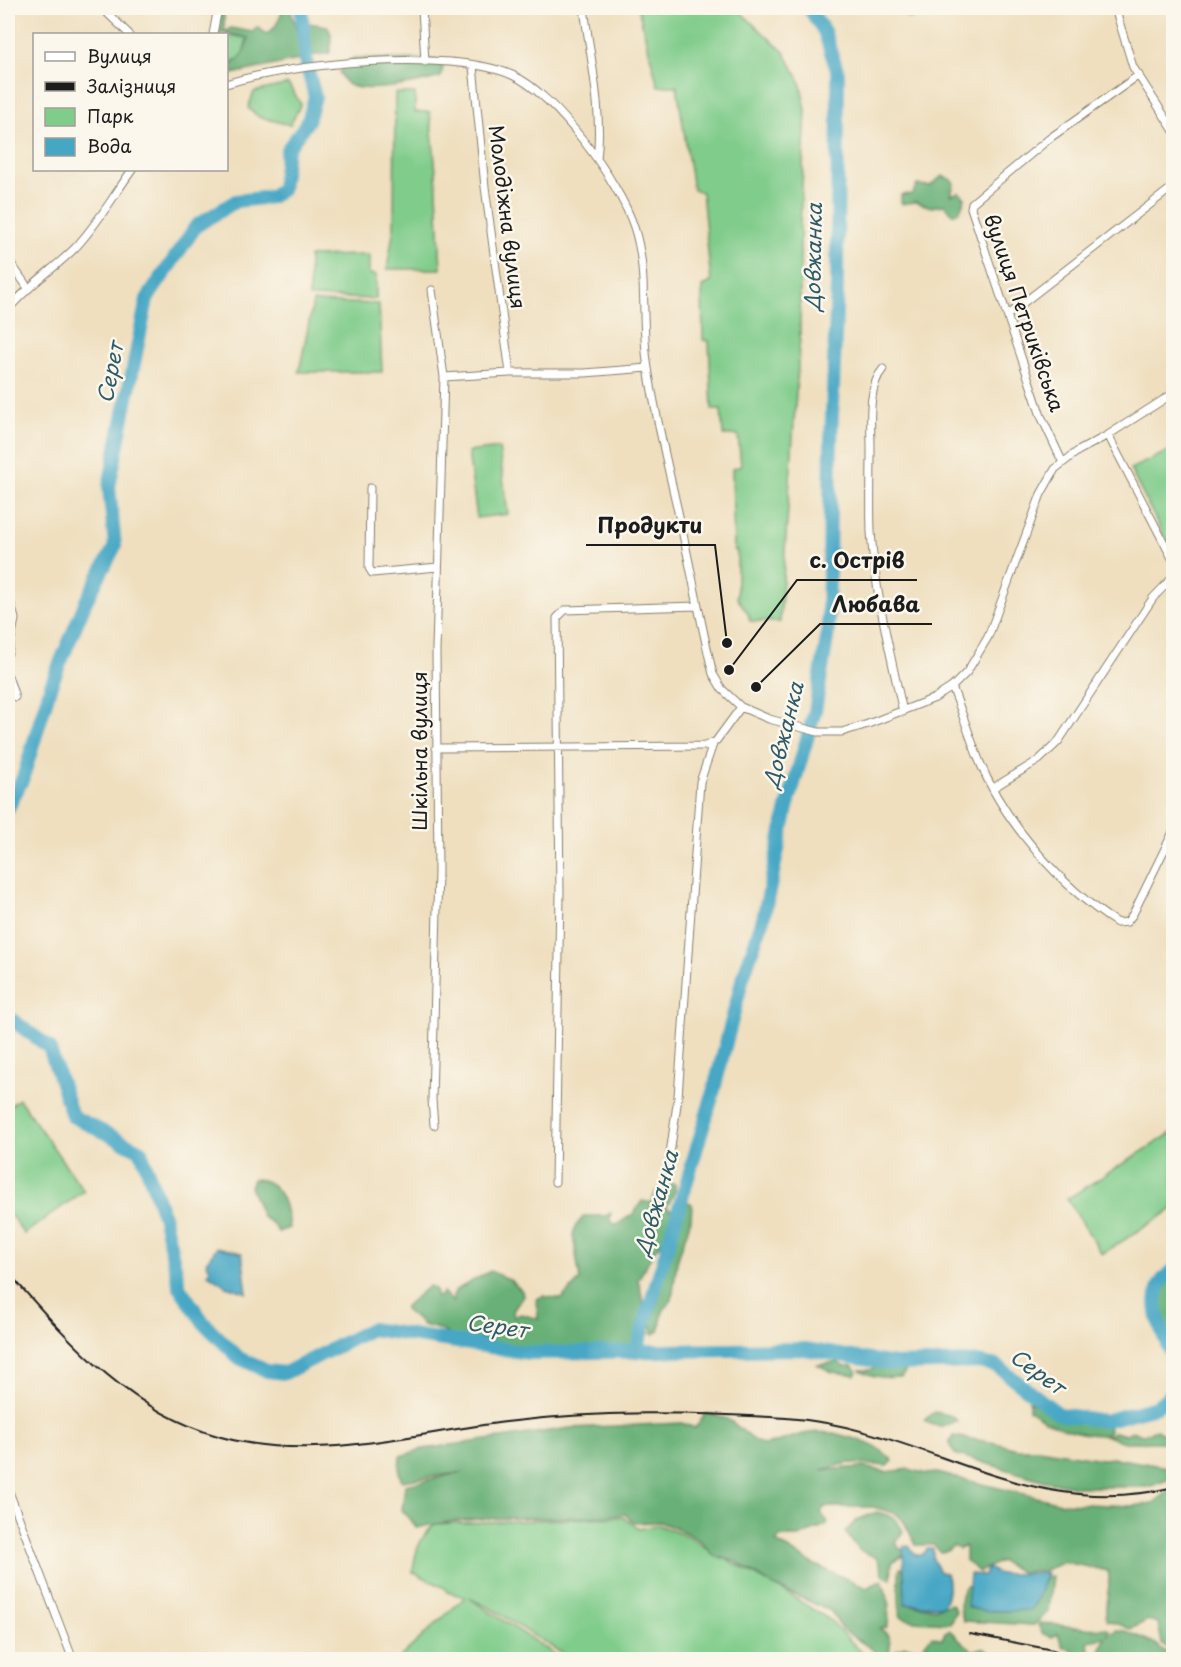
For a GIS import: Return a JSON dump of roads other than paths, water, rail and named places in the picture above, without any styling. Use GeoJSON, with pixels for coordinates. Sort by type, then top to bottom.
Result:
{"type":"FeatureCollection","features":[{"type":"Feature","properties":{"kind":"street"},"geometry":{"type":"LineString","coordinates":[[102,8],[128,33]]}},
{"type":"Feature","properties":{"kind":"street"},"geometry":{"type":"LineString","coordinates":[[213,33],[218,8]]}},
{"type":"Feature","properties":{"kind":"street"},"geometry":{"type":"LineString","coordinates":[[422,8],[425,62]]}},
{"type":"Feature","properties":{"kind":"street"},"geometry":{"type":"LineString","coordinates":[[584,8],[600,136],[597,159]]}},
{"type":"Feature","properties":{"kind":"street"},"geometry":{"type":"LineString","coordinates":[[1115,8],[1133,67],[1173,130]]}},
{"type":"Feature","properties":{"kind":"street"},"geometry":{"type":"LineString","coordinates":[[228,84],[287,70],[335,63],[425,62],[494,69],[527,83],[545,98],[597,159],[626,204],[635,229],[641,253],[648,368],[713,674],[726,695],[741,707],[802,729],[842,732],[903,712],[952,687],[967,672],[988,637],[1048,479],[1062,461],[1108,435],[1173,393]]}},
{"type":"Feature","properties":{"kind":"street","name":"Молодіжна вулиця"},"geometry":{"type":"LineString","coordinates":[[473,66],[485,187],[510,373]]}},
{"type":"Feature","properties":{"kind":"street","name":"вулиця Петриківська"},"geometry":{"type":"LineString","coordinates":[[1062,461],[1041,416],[1009,314],[971,208],[972,203],[1050,138],[1139,75]]}},
{"type":"Feature","properties":{"kind":"street"},"geometry":{"type":"LineString","coordinates":[[8,310],[28,288],[42,279],[77,246],[131,171]]}},
{"type":"Feature","properties":{"kind":"street"},"geometry":{"type":"LineString","coordinates":[[1009,314],[1173,186]]}},
{"type":"Feature","properties":{"kind":"street"},"geometry":{"type":"LineString","coordinates":[[8,259],[28,288]]}},
{"type":"Feature","properties":{"kind":"street","name":"Шкільна вулиця"},"geometry":{"type":"LineString","coordinates":[[432,290],[444,377],[438,567],[436,748],[438,871],[432,1088],[434,1125]]}},
{"type":"Feature","properties":{"kind":"street"},"geometry":{"type":"LineString","coordinates":[[444,377],[510,373],[585,373],[648,368]]}},
{"type":"Feature","properties":{"kind":"street"},"geometry":{"type":"LineString","coordinates":[[883,369],[876,377],[874,387],[871,432],[871,532],[876,573],[903,712]]}},
{"type":"Feature","properties":{"kind":"street"},"geometry":{"type":"LineString","coordinates":[[1108,435],[1173,562]]}},
{"type":"Feature","properties":{"kind":"street"},"geometry":{"type":"LineString","coordinates":[[370,488],[369,568],[372,573],[438,567]]}},
{"type":"Feature","properties":{"kind":"street"},"geometry":{"type":"LineString","coordinates":[[993,788],[1039,760],[1058,742],[1153,598],[1173,576]]}},
{"type":"Feature","properties":{"kind":"street"},"geometry":{"type":"LineString","coordinates":[[8,594],[15,618],[8,653]]}},
{"type":"Feature","properties":{"kind":"street"},"geometry":{"type":"LineString","coordinates":[[555,1182],[560,894],[557,625],[561,613],[585,609],[698,606]]}},
{"type":"Feature","properties":{"kind":"street"},"geometry":{"type":"LineString","coordinates":[[8,676],[15,697]]}},
{"type":"Feature","properties":{"kind":"street"},"geometry":{"type":"LineString","coordinates":[[952,687],[979,761],[1012,823],[1036,851],[1104,915],[1117,923],[1126,922],[1133,914],[1173,830]]}},
{"type":"Feature","properties":{"kind":"street"},"geometry":{"type":"LineString","coordinates":[[670,1154],[678,1097],[700,782],[713,744],[741,707]]}},
{"type":"Feature","properties":{"kind":"street"},"geometry":{"type":"LineString","coordinates":[[436,748],[713,744]]}},
{"type":"Feature","properties":{"kind":"street"},"geometry":{"type":"LineString","coordinates":[[8,1489],[73,1659]]}},
{"type":"Feature","properties":{"kind":"water"},"geometry":{"type":"Polygon","coordinates":[[[217,1247],[242,1253],[247,1293],[226,1286],[208,1274],[210,1269],[206,1262],[217,1247]]]}},
{"type":"Feature","properties":{"kind":"water"},"geometry":{"type":"Polygon","coordinates":[[[909,1545],[915,1555],[922,1555],[927,1549],[933,1549],[933,1559],[940,1572],[946,1573],[948,1582],[948,1594],[943,1606],[905,1604],[903,1550],[904,1546],[909,1545]]]}},
{"type":"Feature","properties":{"kind":"water"},"geometry":{"type":"Polygon","coordinates":[[[988,1568],[999,1574],[1047,1573],[1036,1602],[1030,1610],[988,1611],[967,1606],[970,1574],[984,1575],[988,1568]]]}},
{"type":"Feature","properties":{"kind":"waterway","name":"Серет"},"geometry":{"type":"LineString","coordinates":[[8,808],[23,778],[51,685],[86,601],[115,546],[109,487],[147,299],[196,226],[236,201],[271,197],[282,189],[287,150],[308,121],[315,97],[307,66],[301,8]]}},
{"type":"Feature","properties":{"kind":"waterway","name":"Довжанка"},"geometry":{"type":"LineString","coordinates":[[636,1352],[712,1097],[743,977],[763,919],[787,808],[815,711],[828,632],[831,442],[837,285],[838,73],[824,31],[809,8]]}},
{"type":"Feature","properties":{"kind":"waterway","name":"Серет"},"geometry":{"type":"LineString","coordinates":[[8,1017],[49,1047],[72,1116],[141,1151],[163,1215],[180,1288],[204,1323],[239,1358],[267,1371],[285,1373],[371,1329],[529,1353],[805,1349],[894,1364],[978,1362],[997,1366],[1059,1414],[1104,1421],[1156,1407],[1174,1392]]}},
{"type":"Feature","properties":{"kind":"waterway","name":"Серет"},"geometry":{"type":"LineString","coordinates":[[1174,1270],[1164,1278],[1158,1289],[1156,1300],[1160,1326],[1174,1360]]}},
{"type":"Feature","properties":{"kind":"railway"},"geometry":{"type":"LineString","coordinates":[[8,1272],[78,1348],[129,1392],[157,1410],[188,1425],[221,1437],[256,1444],[328,1447],[506,1422],[576,1415],[681,1413],[751,1416],[837,1425],[885,1438],[1023,1484],[1070,1493],[1120,1495],[1174,1487]]}},
{"type":"Feature","properties":{"kind":"railway"},"geometry":{"type":"LineString","coordinates":[[970,1634],[1053,1650],[1078,1660]]}},
{"type":"Feature","properties":{"kind":"place","name":"Продукти"},"geometry":{"type":"Point","coordinates":[727,643]}},
{"type":"Feature","properties":{"kind":"place","name":"с. Острів"},"geometry":{"type":"Point","coordinates":[729,670]}},
{"type":"Feature","properties":{"kind":"place","name":"Любава"},"geometry":{"type":"Point","coordinates":[756,687]}}]}
